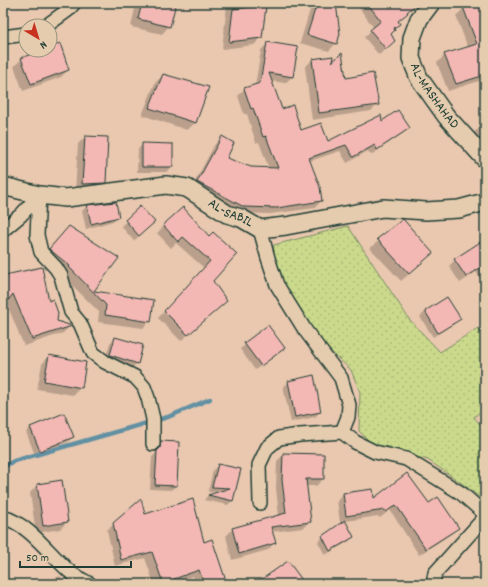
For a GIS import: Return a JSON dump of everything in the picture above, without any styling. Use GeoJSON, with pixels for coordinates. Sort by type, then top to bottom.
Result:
{"type":"FeatureCollection","features":[{"type":"Feature","properties":{"kind":"street"},"geometry":{"type":"LineString","coordinates":[[57,18],[68,10],[74,3]]}},
{"type":"Feature","properties":{"kind":"street","name":"AL-MASHAHAD"},"geometry":{"type":"LineString","coordinates":[[431,3],[418,19],[412,38],[411,58],[419,78],[446,116],[485,159]]}},
{"type":"Feature","properties":{"kind":"street"},"geometry":{"type":"LineString","coordinates":[[3,37],[18,35]]}},
{"type":"Feature","properties":{"kind":"street","name":"AL-SABIL"},"geometry":{"type":"LineString","coordinates":[[3,186],[39,195],[66,198],[166,186],[187,188],[227,214],[241,218],[260,229],[286,226],[383,208],[426,211],[459,209],[485,202]]}},
{"type":"Feature","properties":{"kind":"street"},"geometry":{"type":"LineString","coordinates":[[3,230],[21,215],[39,195]]}},
{"type":"Feature","properties":{"kind":"street"},"geometry":{"type":"LineString","coordinates":[[39,195],[38,235],[41,252],[56,268],[61,276],[71,312],[80,323],[93,353],[105,362],[135,376],[144,387],[153,419],[153,444]]}},
{"type":"Feature","properties":{"kind":"street"},"geometry":{"type":"LineString","coordinates":[[260,229],[277,285],[305,330],[341,378],[349,405],[348,417],[342,432]]}},
{"type":"Feature","properties":{"kind":"street"},"geometry":{"type":"LineString","coordinates":[[260,503],[259,465],[267,448],[279,438],[342,432],[355,442],[375,452],[406,459],[461,493],[485,515],[435,573],[433,584]]}},
{"type":"Feature","properties":{"kind":"street"},"geometry":{"type":"LineString","coordinates":[[3,516],[22,526],[70,573],[90,584]]}},
{"type":"Feature","properties":{"kind":"green space"},"geometry":{"type":"Polygon","coordinates":[[[348,226],[409,319],[440,352],[478,328],[485,338],[485,408],[474,417],[485,430],[485,502],[467,487],[428,460],[407,454],[377,449],[359,431],[360,392],[351,370],[325,346],[291,307],[270,278],[274,245],[348,226]]]}},
{"type":"Feature","properties":{"kind":"building"},"geometry":{"type":"Polygon","coordinates":[[[142,3],[176,3],[170,27],[138,19],[142,3]]]}},
{"type":"Feature","properties":{"kind":"building"},"geometry":{"type":"Polygon","coordinates":[[[317,3],[336,3],[340,34],[337,44],[307,35],[317,3]]]}},
{"type":"Feature","properties":{"kind":"building"},"geometry":{"type":"Polygon","coordinates":[[[367,3],[418,3],[398,21],[400,24],[394,28],[395,30],[391,34],[395,41],[386,49],[370,30],[381,21],[367,3]]]}},
{"type":"Feature","properties":{"kind":"building"},"geometry":{"type":"Polygon","coordinates":[[[475,3],[485,3],[485,75],[456,84],[444,54],[477,44],[463,7],[475,3]]]}},
{"type":"Feature","properties":{"kind":"building"},"geometry":{"type":"Polygon","coordinates":[[[266,6],[262,38],[229,42],[233,9],[266,6]]]}},
{"type":"Feature","properties":{"kind":"building"},"geometry":{"type":"Polygon","coordinates":[[[267,42],[298,47],[293,77],[269,73],[282,109],[293,105],[301,130],[321,123],[328,141],[381,115],[382,121],[398,110],[410,128],[377,150],[375,145],[353,157],[346,145],[309,158],[320,187],[322,201],[277,208],[244,207],[197,182],[222,136],[234,143],[227,158],[251,167],[278,168],[266,136],[263,137],[253,108],[251,109],[244,88],[260,83],[267,42]]]}},
{"type":"Feature","properties":{"kind":"building"},"geometry":{"type":"Polygon","coordinates":[[[60,43],[69,70],[31,84],[21,58],[58,58],[58,44],[60,43]]]}},
{"type":"Feature","properties":{"kind":"building"},"geometry":{"type":"Polygon","coordinates":[[[342,53],[346,78],[373,73],[379,105],[319,113],[312,59],[333,56],[332,62],[342,53]]]}},
{"type":"Feature","properties":{"kind":"building"},"geometry":{"type":"Polygon","coordinates":[[[163,74],[209,87],[196,123],[149,108],[163,74]]]}},
{"type":"Feature","properties":{"kind":"building"},"geometry":{"type":"Polygon","coordinates":[[[85,136],[108,137],[106,183],[82,184],[85,136]]]}},
{"type":"Feature","properties":{"kind":"building"},"geometry":{"type":"Polygon","coordinates":[[[142,143],[173,144],[173,167],[142,167],[142,143]]]}},
{"type":"Feature","properties":{"kind":"building"},"geometry":{"type":"Polygon","coordinates":[[[116,202],[119,217],[91,224],[87,205],[116,202]]]}},
{"type":"Feature","properties":{"kind":"building"},"geometry":{"type":"Polygon","coordinates":[[[140,206],[155,222],[139,236],[125,220],[140,206]]]}},
{"type":"Feature","properties":{"kind":"building"},"geometry":{"type":"Polygon","coordinates":[[[183,207],[209,236],[213,232],[237,254],[213,281],[227,301],[188,335],[164,311],[210,261],[183,237],[178,242],[163,225],[183,207]]]}},
{"type":"Feature","properties":{"kind":"building"},"geometry":{"type":"Polygon","coordinates":[[[403,219],[433,253],[409,274],[377,239],[403,219]]]}},
{"type":"Feature","properties":{"kind":"building"},"geometry":{"type":"Polygon","coordinates":[[[69,226],[119,258],[94,291],[154,300],[151,322],[105,315],[106,305],[69,267],[70,266],[49,249],[69,226]]]}},
{"type":"Feature","properties":{"kind":"building"},"geometry":{"type":"Polygon","coordinates":[[[485,239],[485,265],[466,277],[454,259],[485,239]]]}},
{"type":"Feature","properties":{"kind":"building"},"geometry":{"type":"Polygon","coordinates":[[[42,267],[49,301],[53,299],[58,313],[57,321],[72,326],[32,339],[13,294],[3,307],[3,279],[5,275],[42,267]]]}},
{"type":"Feature","properties":{"kind":"building"},"geometry":{"type":"Polygon","coordinates":[[[447,297],[461,319],[438,333],[425,311],[447,297]]]}},
{"type":"Feature","properties":{"kind":"building"},"geometry":{"type":"Polygon","coordinates":[[[268,325],[285,348],[261,366],[244,343],[268,325]]]}},
{"type":"Feature","properties":{"kind":"building"},"geometry":{"type":"Polygon","coordinates":[[[115,337],[143,345],[138,364],[110,355],[115,337]]]}},
{"type":"Feature","properties":{"kind":"building"},"geometry":{"type":"Polygon","coordinates":[[[49,355],[86,362],[82,388],[44,381],[49,355]]]}},
{"type":"Feature","properties":{"kind":"building"},"geometry":{"type":"Polygon","coordinates":[[[314,375],[321,412],[295,417],[288,381],[314,375]]]}},
{"type":"Feature","properties":{"kind":"building"},"geometry":{"type":"Polygon","coordinates":[[[64,413],[74,437],[40,451],[30,427],[64,413]]]}},
{"type":"Feature","properties":{"kind":"building"},"geometry":{"type":"Polygon","coordinates":[[[161,441],[179,442],[177,486],[155,485],[157,451],[160,448],[161,441]]]}},
{"type":"Feature","properties":{"kind":"building"},"geometry":{"type":"Polygon","coordinates":[[[283,453],[324,454],[324,479],[306,479],[311,522],[271,527],[276,543],[239,554],[232,528],[286,513],[282,480],[283,453]]]}},
{"type":"Feature","properties":{"kind":"building"},"geometry":{"type":"Polygon","coordinates":[[[218,464],[241,469],[233,501],[208,495],[230,488],[212,487],[218,464]]]}},
{"type":"Feature","properties":{"kind":"building"},"geometry":{"type":"Polygon","coordinates":[[[407,473],[429,503],[438,497],[459,528],[426,549],[396,505],[386,512],[385,510],[346,516],[343,493],[373,489],[374,498],[407,473]]]}},
{"type":"Feature","properties":{"kind":"building"},"geometry":{"type":"Polygon","coordinates":[[[62,480],[68,522],[43,526],[37,484],[62,480]]]}},
{"type":"Feature","properties":{"kind":"building"},"geometry":{"type":"Polygon","coordinates":[[[141,499],[145,514],[193,499],[204,542],[212,539],[227,584],[204,584],[199,570],[163,583],[152,552],[121,560],[113,523],[141,499]]]}},
{"type":"Feature","properties":{"kind":"building"},"geometry":{"type":"Polygon","coordinates":[[[345,520],[354,537],[330,551],[322,536],[345,520]]]}},
{"type":"Feature","properties":{"kind":"building"},"geometry":{"type":"Polygon","coordinates":[[[288,561],[305,584],[255,584],[288,561]]]}},
{"type":"Feature","properties":{"kind":"waterway"},"geometry":{"type":"LineString","coordinates":[[3,467],[14,461],[168,417],[210,399]]}}]}
